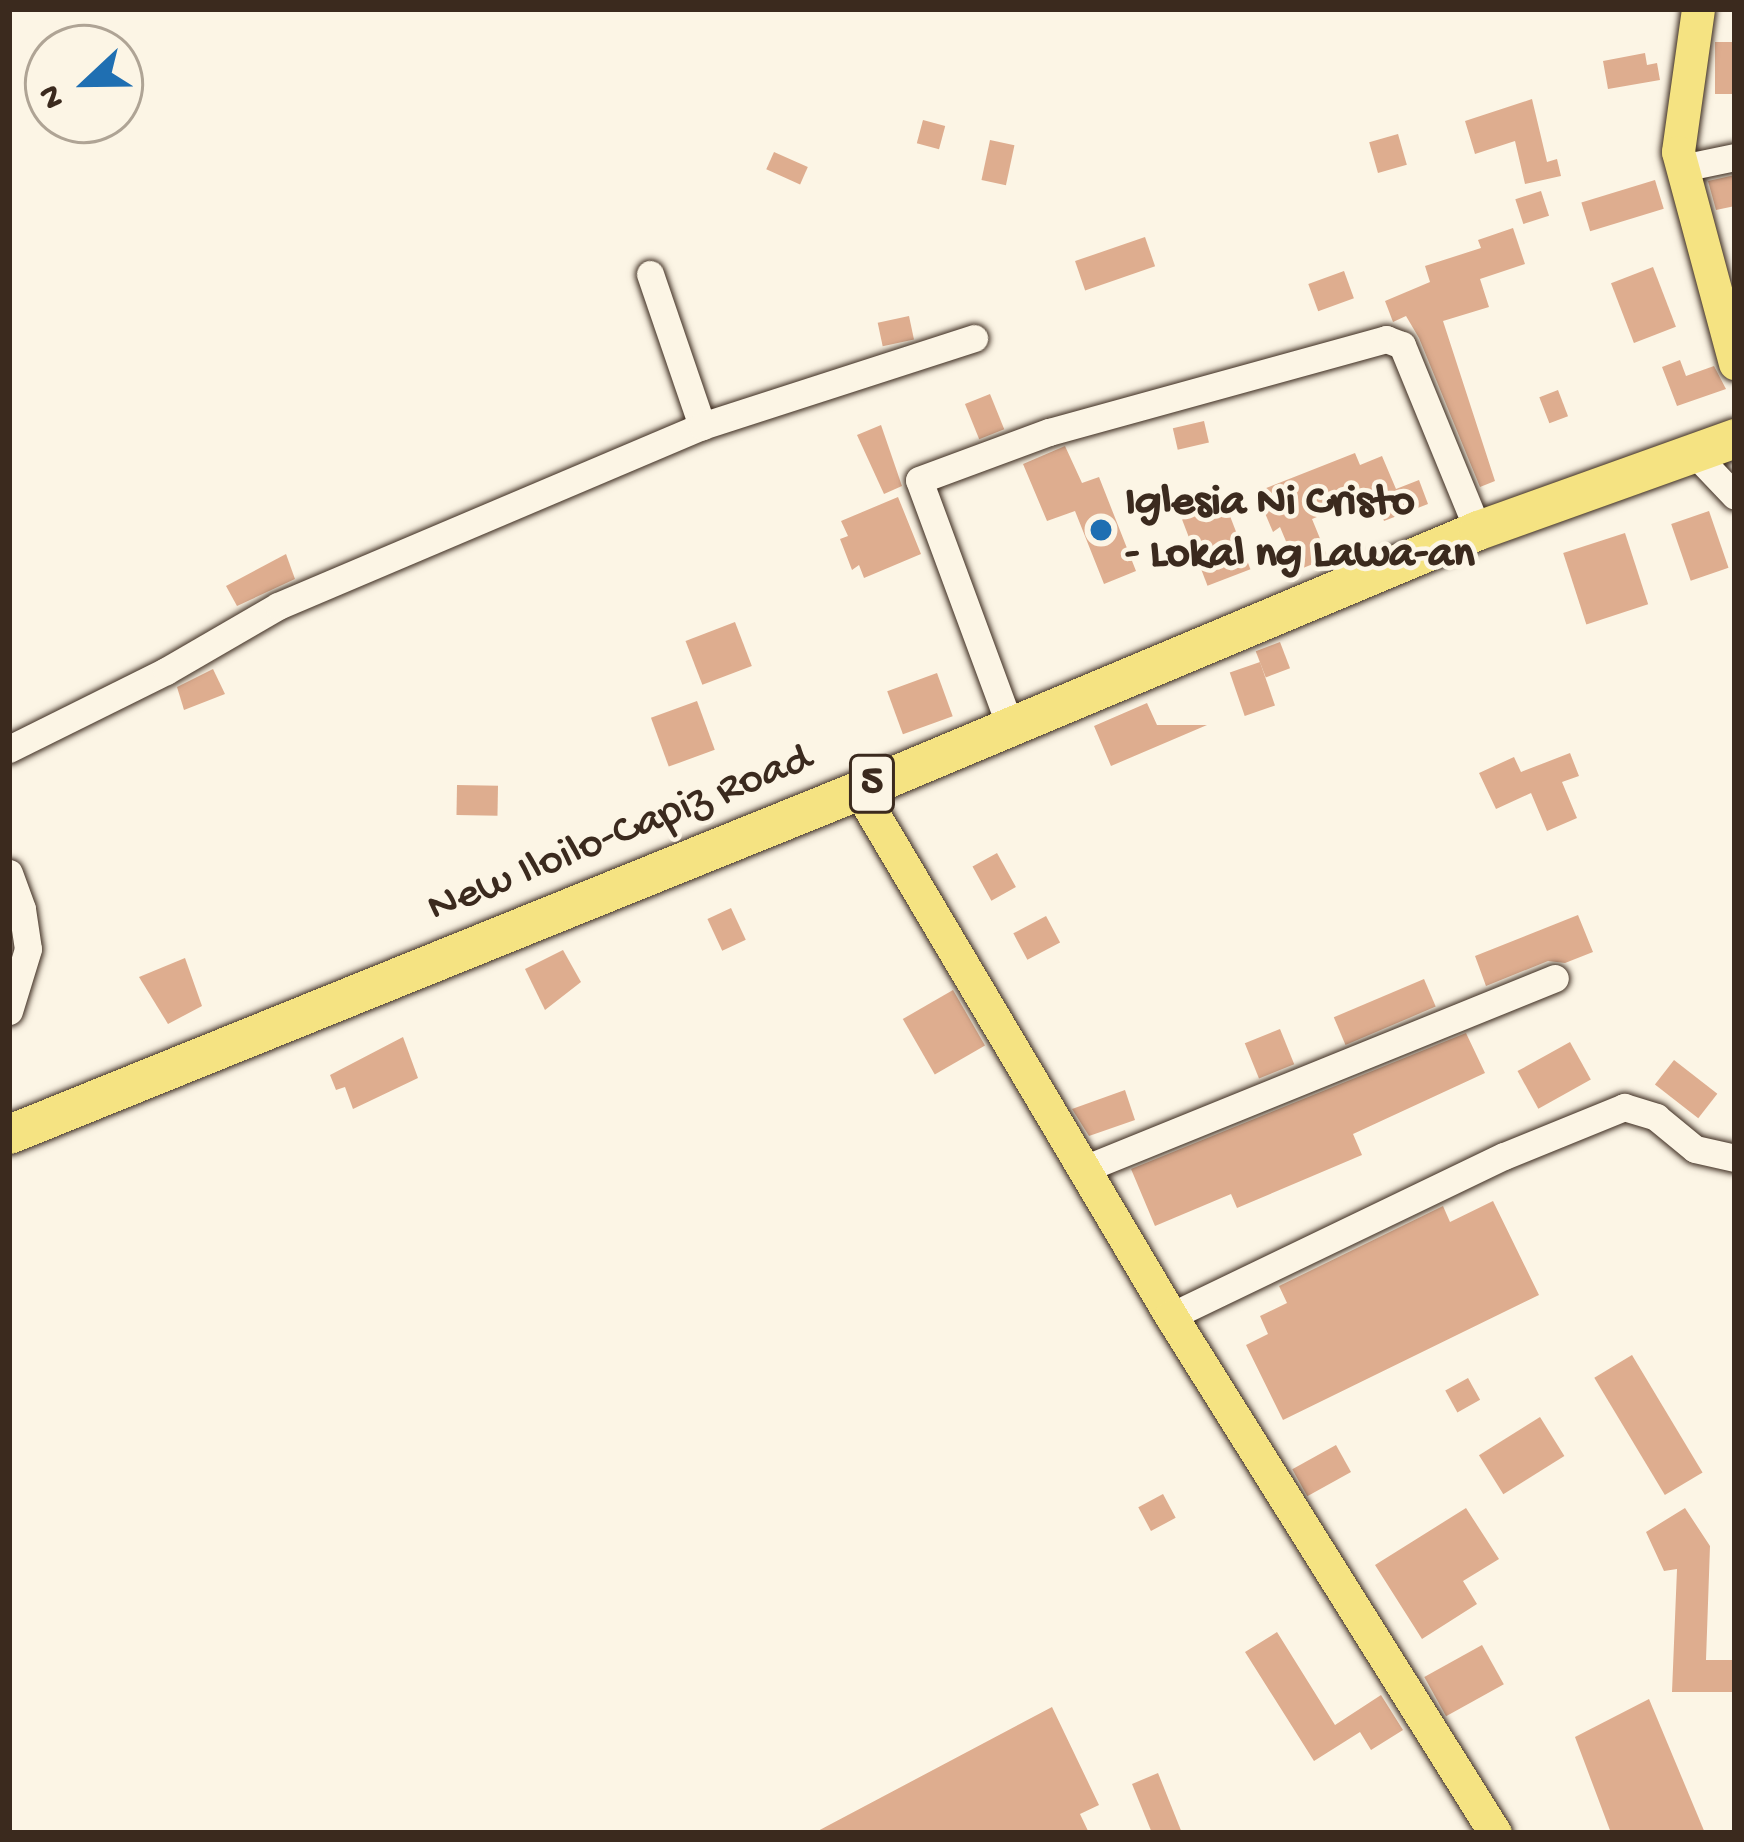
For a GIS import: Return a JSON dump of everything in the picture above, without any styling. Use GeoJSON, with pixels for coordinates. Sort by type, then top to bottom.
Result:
{"type":"FeatureCollection","features":[{"type":"Feature","properties":{"kind":"highway","name":"New Iloilo-Capiz Road"},"geometry":{"type":"LineString","coordinates":[[9,1133],[859,790],[1478,530],[1735,438]]}},
{"type":"Feature","properties":{"kind":"main road"},"geometry":{"type":"LineString","coordinates":[[1698,9],[1678,152],[1735,363]]}},
{"type":"Feature","properties":{"kind":"main road"},"geometry":{"type":"LineString","coordinates":[[859,790],[1171,1316],[1496,1833]]}},
{"type":"Feature","properties":{"kind":"street"},"geometry":{"type":"LineString","coordinates":[[1682,168],[1735,157]]}},
{"type":"Feature","properties":{"kind":"street"},"geometry":{"type":"LineString","coordinates":[[650,274],[701,426]]}},
{"type":"Feature","properties":{"kind":"street"},"geometry":{"type":"LineString","coordinates":[[9,749],[166,671],[278,606],[701,426],[974,338]]}},
{"type":"Feature","properties":{"kind":"street"},"geometry":{"type":"LineString","coordinates":[[1010,727],[920,480],[1049,432],[1386,339],[1402,344],[1478,530]]}},
{"type":"Feature","properties":{"kind":"street"},"geometry":{"type":"LineString","coordinates":[[1694,453],[1735,496]]}},
{"type":"Feature","properties":{"kind":"street"},"geometry":{"type":"LineString","coordinates":[[9,873],[22,909],[28,949],[9,1011]]}},
{"type":"Feature","properties":{"kind":"street"},"geometry":{"type":"LineString","coordinates":[[1084,1169],[1555,978]]}},
{"type":"Feature","properties":{"kind":"street"},"geometry":{"type":"LineString","coordinates":[[1171,1316],[1504,1156],[1624,1107],[1656,1117],[1695,1149],[1735,1158]]}},
{"type":"Feature","properties":{"kind":"building"},"geometry":{"type":"Polygon","coordinates":[[[1715,42],[1735,42],[1735,94],[1715,94],[1715,42]]]}},
{"type":"Feature","properties":{"kind":"building"},"geometry":{"type":"Polygon","coordinates":[[[1645,53],[1647,65],[1657,63],[1660,80],[1608,89],[1603,61],[1645,53]]]}},
{"type":"Feature","properties":{"kind":"building"},"geometry":{"type":"Polygon","coordinates":[[[1532,99],[1547,162],[1557,159],[1561,176],[1525,184],[1515,141],[1475,154],[1465,121],[1532,99]]]}},
{"type":"Feature","properties":{"kind":"building"},"geometry":{"type":"Polygon","coordinates":[[[923,120],[945,126],[939,149],[917,143],[923,120]]]}},
{"type":"Feature","properties":{"kind":"building"},"geometry":{"type":"Polygon","coordinates":[[[1398,134],[1407,165],[1378,173],[1369,142],[1398,134]]]}},
{"type":"Feature","properties":{"kind":"building"},"geometry":{"type":"Polygon","coordinates":[[[990,140],[1014,145],[1006,185],[981,180],[990,140]]]}},
{"type":"Feature","properties":{"kind":"building"},"geometry":{"type":"Polygon","coordinates":[[[774,152],[808,167],[800,184],[766,169],[774,152]]]}},
{"type":"Feature","properties":{"kind":"building"},"geometry":{"type":"Polygon","coordinates":[[[1735,175],[1735,206],[1716,210],[1708,181],[1735,175]]]}},
{"type":"Feature","properties":{"kind":"building"},"geometry":{"type":"Polygon","coordinates":[[[1655,180],[1664,209],[1590,231],[1581,203],[1655,180]]]}},
{"type":"Feature","properties":{"kind":"building"},"geometry":{"type":"Polygon","coordinates":[[[1541,191],[1549,216],[1523,224],[1515,199],[1541,191]]]}},
{"type":"Feature","properties":{"kind":"building"},"geometry":{"type":"Polygon","coordinates":[[[1513,228],[1525,264],[1480,279],[1489,307],[1443,321],[1495,481],[1480,487],[1419,338],[1406,316],[1393,322],[1385,301],[1430,282],[1425,266],[1481,248],[1478,240],[1513,228]]]}},
{"type":"Feature","properties":{"kind":"building"},"geometry":{"type":"Polygon","coordinates":[[[1145,237],[1155,266],[1085,290],[1075,261],[1145,237]]]}},
{"type":"Feature","properties":{"kind":"building"},"geometry":{"type":"Polygon","coordinates":[[[1653,267],[1676,327],[1634,343],[1611,283],[1653,267]]]}},
{"type":"Feature","properties":{"kind":"building"},"geometry":{"type":"Polygon","coordinates":[[[1344,271],[1354,298],[1318,311],[1308,284],[1344,271]]]}},
{"type":"Feature","properties":{"kind":"building"},"geometry":{"type":"Polygon","coordinates":[[[909,316],[914,339],[883,346],[878,323],[909,316]]]}},
{"type":"Feature","properties":{"kind":"building"},"geometry":{"type":"Polygon","coordinates":[[[1680,360],[1686,376],[1714,366],[1726,389],[1677,406],[1662,367],[1680,360]]]}},
{"type":"Feature","properties":{"kind":"building"},"geometry":{"type":"Polygon","coordinates":[[[1558,390],[1568,416],[1549,423],[1539,397],[1558,390]]]}},
{"type":"Feature","properties":{"kind":"building"},"geometry":{"type":"Polygon","coordinates":[[[990,394],[1004,429],[979,439],[965,404],[990,394]]]}},
{"type":"Feature","properties":{"kind":"building"},"geometry":{"type":"Polygon","coordinates":[[[1204,421],[1209,442],[1178,450],[1173,428],[1204,421]]]}},
{"type":"Feature","properties":{"kind":"building"},"geometry":{"type":"Polygon","coordinates":[[[881,425],[902,486],[884,494],[857,435],[881,425]]]}},
{"type":"Feature","properties":{"kind":"building"},"geometry":{"type":"Polygon","coordinates":[[[1065,446],[1082,483],[1099,477],[1136,571],[1104,584],[1075,511],[1047,521],[1023,464],[1065,446]]]}},
{"type":"Feature","properties":{"kind":"building"},"geometry":{"type":"Polygon","coordinates":[[[1355,453],[1360,465],[1382,456],[1396,489],[1419,480],[1428,504],[1384,521],[1374,494],[1312,519],[1328,558],[1298,570],[1280,527],[1273,532],[1256,492],[1355,453]]]}},
{"type":"Feature","properties":{"kind":"building"},"geometry":{"type":"Polygon","coordinates":[[[898,497],[921,554],[864,578],[859,565],[852,570],[840,539],[848,536],[841,521],[898,497]]]}},
{"type":"Feature","properties":{"kind":"building"},"geometry":{"type":"Polygon","coordinates":[[[1225,503],[1250,569],[1207,586],[1182,519],[1225,503]]]}},
{"type":"Feature","properties":{"kind":"building"},"geometry":{"type":"Polygon","coordinates":[[[1709,511],[1729,568],[1691,581],[1671,524],[1709,511]]]}},
{"type":"Feature","properties":{"kind":"building"},"geometry":{"type":"Polygon","coordinates":[[[1625,533],[1648,604],[1586,624],[1563,553],[1625,533]]]}},
{"type":"Feature","properties":{"kind":"building"},"geometry":{"type":"Polygon","coordinates":[[[286,554],[295,579],[237,606],[226,586],[286,554]]]}},
{"type":"Feature","properties":{"kind":"building"},"geometry":{"type":"Polygon","coordinates":[[[735,622],[752,666],[702,685],[686,641],[735,622]]]}},
{"type":"Feature","properties":{"kind":"building"},"geometry":{"type":"Polygon","coordinates":[[[1280,642],[1290,668],[1266,677],[1256,651],[1280,642]]]}},
{"type":"Feature","properties":{"kind":"building"},"geometry":{"type":"Polygon","coordinates":[[[1260,662],[1275,705],[1245,716],[1230,672],[1260,662]]]}},
{"type":"Feature","properties":{"kind":"building"},"geometry":{"type":"Polygon","coordinates":[[[213,669],[225,694],[184,710],[177,687],[213,669]]]}},
{"type":"Feature","properties":{"kind":"building"},"geometry":{"type":"Polygon","coordinates":[[[937,673],[953,716],[903,734],[887,691],[937,673]]]}},
{"type":"Feature","properties":{"kind":"building"},"geometry":{"type":"Polygon","coordinates":[[[697,701],[715,750],[669,767],[651,718],[697,701]]]}},
{"type":"Feature","properties":{"kind":"building"},"geometry":{"type":"Polygon","coordinates":[[[1147,703],[1157,725],[1207,725],[1111,766],[1094,726],[1147,703]]]}},
{"type":"Feature","properties":{"kind":"building"},"geometry":{"type":"Polygon","coordinates":[[[1570,753],[1579,776],[1562,782],[1577,818],[1547,831],[1531,793],[1496,809],[1479,773],[1514,757],[1521,772],[1570,753]]]}},
{"type":"Feature","properties":{"kind":"building"},"geometry":{"type":"Polygon","coordinates":[[[457,785],[498,786],[497,816],[456,815],[457,785]]]}},
{"type":"Feature","properties":{"kind":"building"},"geometry":{"type":"Polygon","coordinates":[[[997,853],[1016,887],[991,901],[973,867],[997,853]]]}},
{"type":"Feature","properties":{"kind":"building"},"geometry":{"type":"Polygon","coordinates":[[[731,908],[746,940],[722,951],[707,919],[731,908]]]}},
{"type":"Feature","properties":{"kind":"building"},"geometry":{"type":"Polygon","coordinates":[[[1578,915],[1593,952],[1565,963],[1548,961],[1486,986],[1475,956],[1578,915]]]}},
{"type":"Feature","properties":{"kind":"building"},"geometry":{"type":"Polygon","coordinates":[[[1046,916],[1060,942],[1027,960],[1013,933],[1046,916]]]}},
{"type":"Feature","properties":{"kind":"building"},"geometry":{"type":"Polygon","coordinates":[[[563,950],[581,982],[545,1010],[525,969],[563,950]]]}},
{"type":"Feature","properties":{"kind":"building"},"geometry":{"type":"Polygon","coordinates":[[[185,958],[202,1006],[168,1024],[139,977],[185,958]]]}},
{"type":"Feature","properties":{"kind":"building"},"geometry":{"type":"Polygon","coordinates":[[[1424,979],[1436,1007],[1346,1045],[1334,1017],[1424,979]]]}},
{"type":"Feature","properties":{"kind":"building"},"geometry":{"type":"Polygon","coordinates":[[[953,990],[985,1045],[935,1074],[903,1019],[953,990]]]}},
{"type":"Feature","properties":{"kind":"building"},"geometry":{"type":"Polygon","coordinates":[[[1280,1029],[1294,1064],[1259,1078],[1245,1043],[1280,1029]]]}},
{"type":"Feature","properties":{"kind":"building"},"geometry":{"type":"Polygon","coordinates":[[[1466,1033],[1485,1073],[1353,1134],[1362,1155],[1237,1208],[1231,1194],[1155,1226],[1131,1169],[1466,1033]]]}},
{"type":"Feature","properties":{"kind":"building"},"geometry":{"type":"Polygon","coordinates":[[[403,1037],[418,1078],[353,1109],[345,1087],[336,1090],[330,1075],[403,1037]]]}},
{"type":"Feature","properties":{"kind":"building"},"geometry":{"type":"Polygon","coordinates":[[[1570,1042],[1591,1080],[1538,1109],[1518,1071],[1570,1042]]]}},
{"type":"Feature","properties":{"kind":"building"},"geometry":{"type":"Polygon","coordinates":[[[1674,1060],[1717,1094],[1698,1118],[1655,1084],[1674,1060]]]}},
{"type":"Feature","properties":{"kind":"building"},"geometry":{"type":"Polygon","coordinates":[[[1125,1090],[1135,1120],[1089,1136],[1072,1109],[1125,1090]]]}},
{"type":"Feature","properties":{"kind":"building"},"geometry":{"type":"Polygon","coordinates":[[[1493,1201],[1539,1295],[1283,1420],[1246,1345],[1268,1334],[1260,1316],[1287,1303],[1279,1286],[1443,1206],[1450,1222],[1493,1201]]]}},
{"type":"Feature","properties":{"kind":"building"},"geometry":{"type":"Polygon","coordinates":[[[1632,1355],[1703,1472],[1665,1495],[1594,1378],[1632,1355]]]}},
{"type":"Feature","properties":{"kind":"building"},"geometry":{"type":"Polygon","coordinates":[[[1468,1378],[1480,1400],[1457,1412],[1445,1391],[1468,1378]]]}},
{"type":"Feature","properties":{"kind":"building"},"geometry":{"type":"Polygon","coordinates":[[[1540,1417],[1564,1456],[1503,1494],[1479,1455],[1540,1417]]]}},
{"type":"Feature","properties":{"kind":"building"},"geometry":{"type":"Polygon","coordinates":[[[1336,1445],[1351,1472],[1307,1496],[1292,1469],[1336,1445]]]}},
{"type":"Feature","properties":{"kind":"building"},"geometry":{"type":"Polygon","coordinates":[[[1163,1494],[1176,1518],[1151,1531],[1138,1507],[1163,1494]]]}},
{"type":"Feature","properties":{"kind":"building"},"geometry":{"type":"Polygon","coordinates":[[[1466,1508],[1499,1559],[1463,1581],[1477,1604],[1422,1639],[1375,1565],[1466,1508]]]}},
{"type":"Feature","properties":{"kind":"building"},"geometry":{"type":"Polygon","coordinates":[[[1685,1508],[1710,1546],[1706,1660],[1735,1660],[1735,1692],[1672,1692],[1677,1569],[1664,1571],[1646,1532],[1685,1508]]]}},
{"type":"Feature","properties":{"kind":"building"},"geometry":{"type":"Polygon","coordinates":[[[1277,1632],[1335,1725],[1381,1695],[1403,1730],[1371,1750],[1360,1732],[1314,1761],[1245,1652],[1277,1632]]]}},
{"type":"Feature","properties":{"kind":"building"},"geometry":{"type":"Polygon","coordinates":[[[1482,1645],[1504,1684],[1446,1716],[1424,1677],[1482,1645]]]}},
{"type":"Feature","properties":{"kind":"building"},"geometry":{"type":"Polygon","coordinates":[[[1649,1699],[1705,1833],[1611,1833],[1575,1737],[1649,1699]]]}},
{"type":"Feature","properties":{"kind":"building"},"geometry":{"type":"Polygon","coordinates":[[[1052,1707],[1099,1805],[1080,1814],[1089,1833],[814,1833],[1052,1707]]]}},
{"type":"Feature","properties":{"kind":"building"},"geometry":{"type":"Polygon","coordinates":[[[1158,1773],[1182,1833],[1152,1833],[1132,1784],[1158,1773]]]}},
{"type":"Feature","properties":{"kind":"place","name":"Iglesia Ni Cristo - Lokal ng Lawa-an"},"geometry":{"type":"Point","coordinates":[1101,530]}}]}
